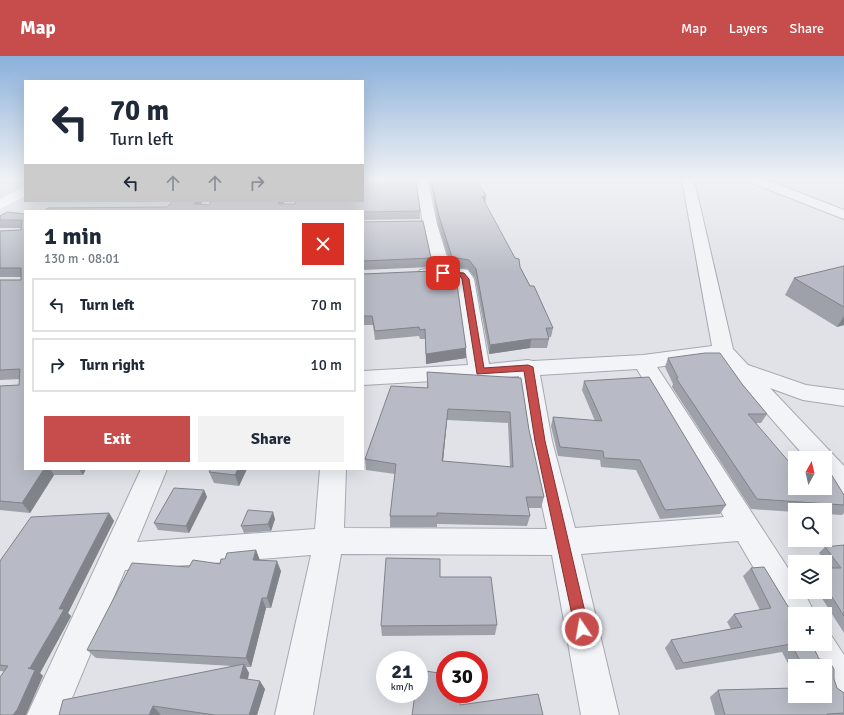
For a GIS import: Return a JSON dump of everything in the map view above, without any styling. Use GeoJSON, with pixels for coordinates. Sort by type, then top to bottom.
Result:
{"type":"FeatureCollection","features":[{"type":"Feature","properties":{"kind":"street"},"geometry":{"type":"LineString","coordinates":[[422,211],[422,224],[443,273]]}},
{"type":"Feature","properties":{"kind":"street"},"geometry":{"type":"LineString","coordinates":[[694,211],[723,351],[815,451]]}},
{"type":"Feature","properties":{"kind":"street"},"geometry":{"type":"LineString","coordinates":[[407,274],[462,274],[465,279],[480,372]]}},
{"type":"Feature","properties":{"kind":"street"},"geometry":{"type":"LineString","coordinates":[[364,378],[480,372],[528,367],[643,362],[723,351]]}},
{"type":"Feature","properties":{"kind":"street"},"geometry":{"type":"LineString","coordinates":[[643,362],[795,607]]}},
{"type":"Feature","properties":{"kind":"street"},"geometry":{"type":"LineString","coordinates":[[528,367],[540,441],[564,542],[600,715]]}},
{"type":"Feature","properties":{"kind":"street"},"geometry":{"type":"LineString","coordinates":[[740,369],[803,392],[844,398]]}},
{"type":"Feature","properties":{"kind":"street"},"geometry":{"type":"LineString","coordinates":[[46,715],[117,557],[154,470]]}},
{"type":"Feature","properties":{"kind":"street"},"geometry":{"type":"LineString","coordinates":[[294,715],[329,541],[333,470]]}},
{"type":"Feature","properties":{"kind":"street"},"geometry":{"type":"LineString","coordinates":[[832,470],[844,483]]}},
{"type":"Feature","properties":{"kind":"street"},"geometry":{"type":"LineString","coordinates":[[117,557],[329,541],[564,542],[746,528]]}},
{"type":"Feature","properties":{"kind":"street"},"geometry":{"type":"LineString","coordinates":[[821,651],[844,688]]}},
{"type":"Feature","properties":{"kind":"building"},"geometry":{"type":"Polygon","coordinates":[[[364,211],[420,211],[364,212],[364,211]]]}},
{"type":"Feature","properties":{"kind":"building"},"geometry":{"type":"Polygon","coordinates":[[[438,211],[489,211],[515,258],[519,259],[520,267],[530,286],[534,286],[553,328],[546,328],[549,339],[531,339],[490,345],[476,269],[469,260],[452,257],[438,211]]]}},
{"type":"Feature","properties":{"kind":"building"},"geometry":{"type":"Polygon","coordinates":[[[7,212],[24,214],[24,470],[43,470],[22,503],[0,501],[0,386],[19,385],[20,369],[0,370],[0,280],[21,280],[21,268],[0,268],[0,231],[21,230],[22,220],[0,220],[0,216],[7,212]]]}},
{"type":"Feature","properties":{"kind":"building"},"geometry":{"type":"Polygon","coordinates":[[[423,221],[431,258],[364,261],[364,222],[423,221]]]}},
{"type":"Feature","properties":{"kind":"building"},"geometry":{"type":"Polygon","coordinates":[[[844,266],[844,307],[794,278],[844,266]]]}},
{"type":"Feature","properties":{"kind":"building"},"geometry":{"type":"Polygon","coordinates":[[[455,270],[466,348],[426,354],[425,329],[420,330],[419,327],[375,331],[372,316],[364,316],[364,274],[455,270]]]}},
{"type":"Feature","properties":{"kind":"building"},"geometry":{"type":"Polygon","coordinates":[[[705,353],[720,353],[742,384],[767,414],[748,414],[788,461],[788,495],[832,495],[832,476],[844,495],[844,505],[757,499],[676,378],[678,378],[668,358],[705,353]]]}},
{"type":"Feature","properties":{"kind":"building"},"geometry":{"type":"Polygon","coordinates":[[[427,372],[521,378],[529,430],[544,497],[526,497],[530,516],[437,513],[437,516],[390,516],[396,464],[365,459],[391,386],[428,388],[427,372]],[[448,409],[442,461],[513,467],[510,412],[448,409]]]}},
{"type":"Feature","properties":{"kind":"building"},"geometry":{"type":"Polygon","coordinates":[[[649,377],[726,505],[665,510],[640,460],[604,458],[603,451],[560,447],[553,417],[602,421],[584,381],[649,377]]]}},
{"type":"Feature","properties":{"kind":"building"},"geometry":{"type":"Polygon","coordinates":[[[210,470],[238,470],[235,475],[209,472],[210,470]]]}},
{"type":"Feature","properties":{"kind":"building"},"geometry":{"type":"Polygon","coordinates":[[[174,488],[204,490],[186,526],[154,523],[174,488]]]}},
{"type":"Feature","properties":{"kind":"building"},"geometry":{"type":"Polygon","coordinates":[[[248,510],[273,512],[268,524],[241,526],[248,510]]]}},
{"type":"Feature","properties":{"kind":"building"},"geometry":{"type":"Polygon","coordinates":[[[109,513],[59,609],[64,609],[62,613],[30,668],[28,668],[35,670],[17,710],[13,715],[0,715],[0,677],[8,666],[0,665],[0,561],[31,517],[109,513]]]}},
{"type":"Feature","properties":{"kind":"building"},"geometry":{"type":"Polygon","coordinates":[[[844,545],[844,616],[832,597],[832,568],[841,568],[825,547],[844,545]]]}},
{"type":"Feature","properties":{"kind":"building"},"geometry":{"type":"Polygon","coordinates":[[[256,550],[253,560],[277,561],[267,598],[262,598],[246,658],[87,650],[132,563],[189,567],[193,560],[220,564],[221,559],[225,559],[227,553],[256,550]]]}},
{"type":"Feature","properties":{"kind":"building"},"geometry":{"type":"Polygon","coordinates":[[[386,558],[440,559],[440,577],[491,577],[497,625],[381,626],[386,558]]]}},
{"type":"Feature","properties":{"kind":"building"},"geometry":{"type":"Polygon","coordinates":[[[764,567],[788,607],[788,645],[683,663],[671,640],[742,627],[734,614],[771,608],[751,568],[764,567]]]}},
{"type":"Feature","properties":{"kind":"building"},"geometry":{"type":"Polygon","coordinates":[[[795,651],[815,651],[819,659],[799,659],[795,651]]]}},
{"type":"Feature","properties":{"kind":"building"},"geometry":{"type":"Polygon","coordinates":[[[244,664],[240,678],[260,681],[249,715],[215,715],[153,706],[149,715],[59,715],[63,700],[244,664]]]}},
{"type":"Feature","properties":{"kind":"building"},"geometry":{"type":"Polygon","coordinates":[[[832,666],[834,669],[834,679],[837,688],[844,693],[844,713],[827,715],[725,715],[718,690],[788,688],[788,703],[832,703],[832,666]]]}},
{"type":"Feature","properties":{"kind":"building"},"geometry":{"type":"Polygon","coordinates":[[[428,671],[436,673],[436,703],[460,703],[460,705],[488,703],[488,701],[538,694],[543,715],[412,715],[414,703],[428,703],[428,671]]]}},
{"type":"Feature","properties":{"kind":"route"},"geometry":{"type":"LineString","coordinates":[[443,273],[454,272],[462,274],[465,279],[480,372],[528,367],[540,441],[564,542],[582,629]]}}]}
